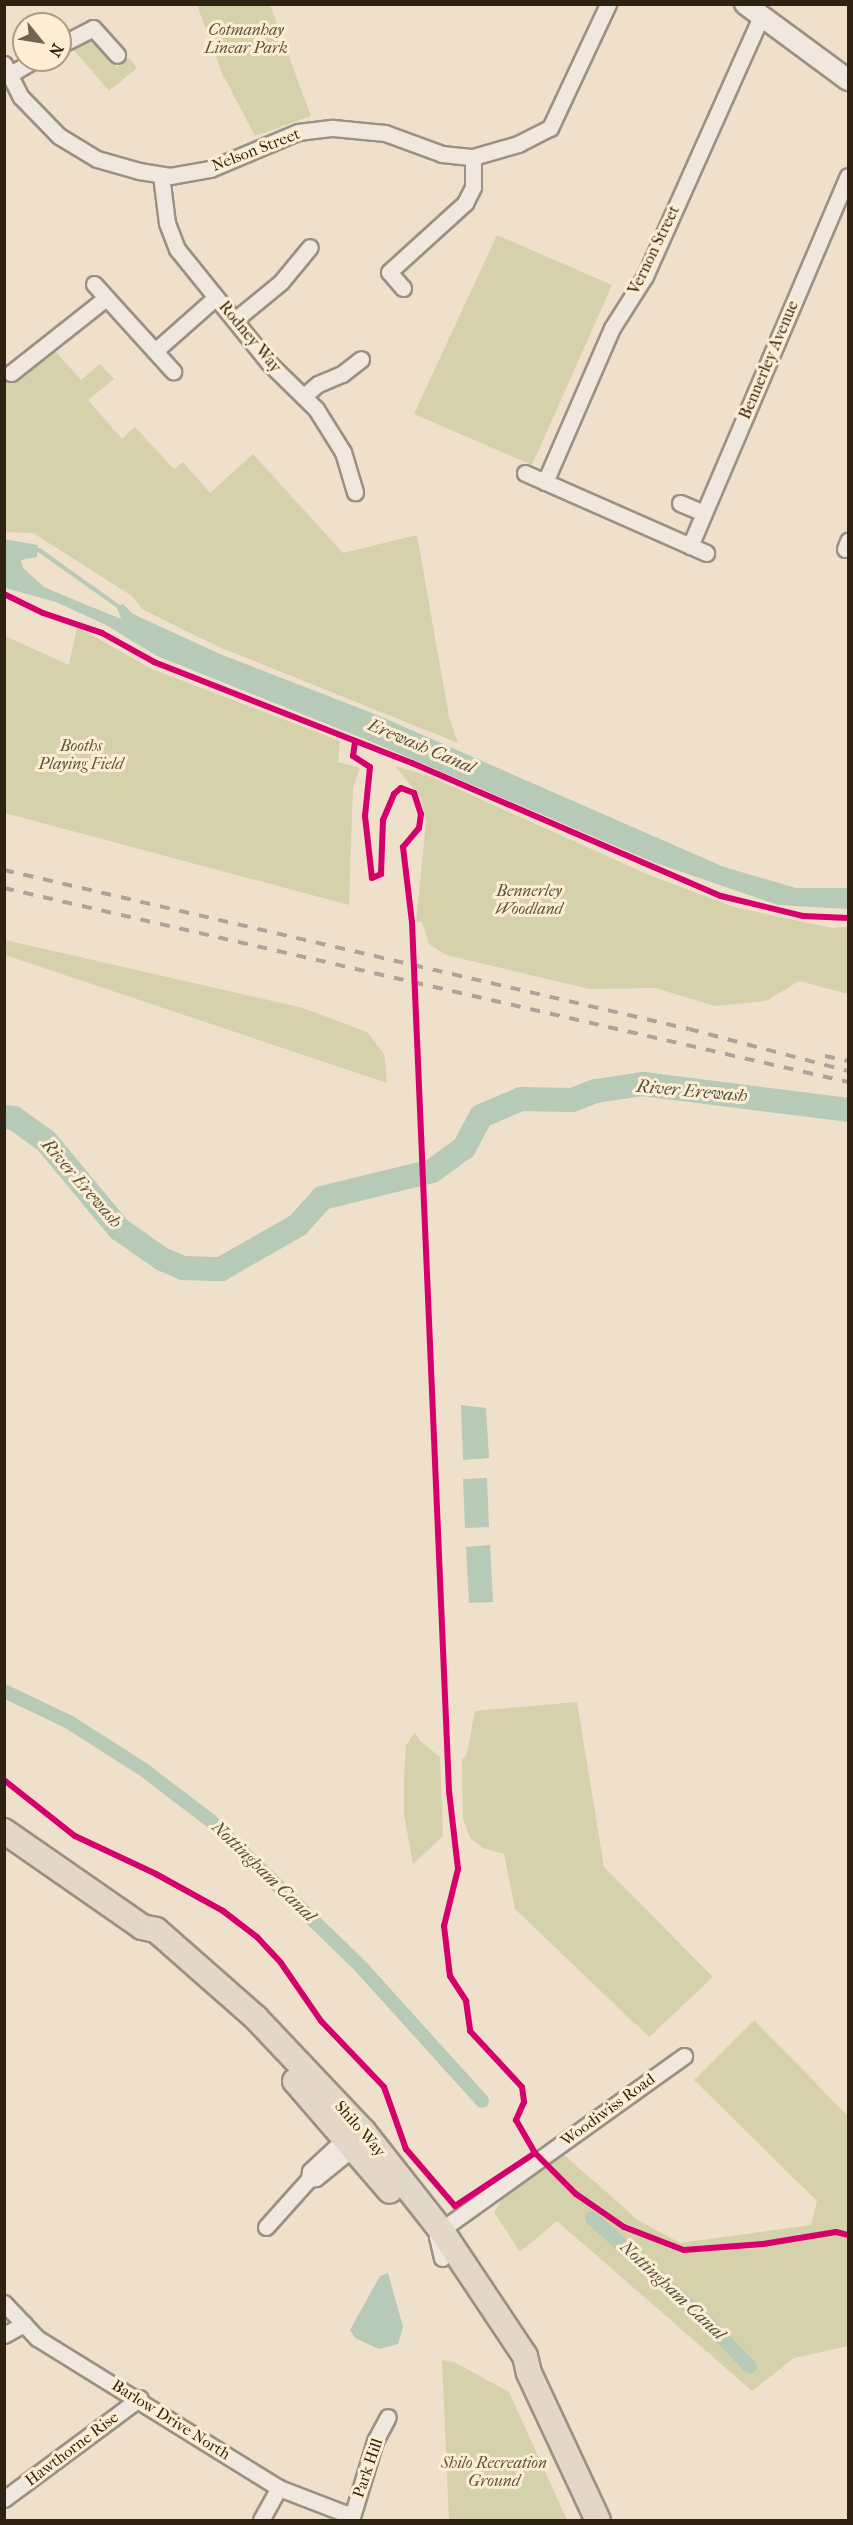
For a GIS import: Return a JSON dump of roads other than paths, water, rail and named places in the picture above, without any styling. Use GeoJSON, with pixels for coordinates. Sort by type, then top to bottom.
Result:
{"type":"FeatureCollection","features":[{"type":"Feature","properties":{"kind":"main road","name":"Shilo Way"},"geometry":{"type":"LineString","coordinates":[[4,1831],[142,1926],[148,1939],[246,2028],[356,2137],[441,2229],[525,2356],[529,2373],[598,2520]]}},
{"type":"Feature","properties":{"kind":"main road","name":"Shilo Way"},"geometry":{"type":"LineString","coordinates":[[356,2137],[514,2362],[529,2373]]}},
{"type":"Feature","properties":{"kind":"street","name":"Nelson Street"},"geometry":{"type":"LineString","coordinates":[[7,70],[32,110],[72,145],[110,164],[161,175],[223,166],[298,132],[321,129],[385,133],[442,154],[473,157],[518,144],[550,128],[608,4]]}},
{"type":"Feature","properties":{"kind":"street"},"geometry":{"type":"LineString","coordinates":[[746,4],[849,80]]}},
{"type":"Feature","properties":{"kind":"street","name":"Vernon Street"},"geometry":{"type":"LineString","coordinates":[[545,482],[612,328],[645,276],[761,17]]}},
{"type":"Feature","properties":{"kind":"street"},"geometry":{"type":"LineString","coordinates":[[72,39],[93,28],[115,45]]}},
{"type":"Feature","properties":{"kind":"street"},"geometry":{"type":"LineString","coordinates":[[403,288],[389,272],[465,203],[473,187],[473,157]]}},
{"type":"Feature","properties":{"kind":"street","name":"Rodney Way"},"geometry":{"type":"LineString","coordinates":[[161,175],[172,241],[269,363],[304,396],[336,438],[356,492]]}},
{"type":"Feature","properties":{"kind":"street","name":"Bennerley Avenue"},"geometry":{"type":"LineString","coordinates":[[690,546],[849,176]]}},
{"type":"Feature","properties":{"kind":"street"},"geometry":{"type":"LineString","coordinates":[[236,319],[286,277],[310,247]]}},
{"type":"Feature","properties":{"kind":"street"},"geometry":{"type":"LineString","coordinates":[[94,284],[173,371]]}},
{"type":"Feature","properties":{"kind":"street"},"geometry":{"type":"LineString","coordinates":[[155,351],[216,297]]}},
{"type":"Feature","properties":{"kind":"street"},"geometry":{"type":"LineString","coordinates":[[11,373],[106,298]]}},
{"type":"Feature","properties":{"kind":"street"},"geometry":{"type":"LineString","coordinates":[[304,396],[324,380],[342,374],[362,358]]}},
{"type":"Feature","properties":{"kind":"street"},"geometry":{"type":"LineString","coordinates":[[525,473],[706,553]]}},
{"type":"Feature","properties":{"kind":"street"},"geometry":{"type":"LineString","coordinates":[[680,503],[703,513]]}},
{"type":"Feature","properties":{"kind":"street","name":"Woodiwiss Road"},"geometry":{"type":"LineString","coordinates":[[441,2229],[684,2056]]}},
{"type":"Feature","properties":{"kind":"street"},"geometry":{"type":"LineString","coordinates":[[266,2227],[309,2179],[316,2178],[356,2137]]}},
{"type":"Feature","properties":{"kind":"street"},"geometry":{"type":"LineString","coordinates":[[441,2229],[436,2237],[442,2258]]}},
{"type":"Feature","properties":{"kind":"street","name":"Barlow Drive North"},"geometry":{"type":"LineString","coordinates":[[4,2302],[37,2338],[140,2398],[279,2488],[351,2518]]}},
{"type":"Feature","properties":{"kind":"street"},"geometry":{"type":"LineString","coordinates":[[4,2335],[24,2324]]}},
{"type":"Feature","properties":{"kind":"street","name":"Hawthorne Rise"},"geometry":{"type":"LineString","coordinates":[[4,2499],[140,2398]]}},
{"type":"Feature","properties":{"kind":"street","name":"Park Hill"},"geometry":{"type":"LineString","coordinates":[[351,2518],[375,2441],[388,2417]]}},
{"type":"Feature","properties":{"kind":"street"},"geometry":{"type":"LineString","coordinates":[[261,2520],[279,2488]]}},
{"type":"Feature","properties":{"kind":"water","name":"Erewash Canal"},"geometry":{"type":"Polygon","coordinates":[[[4,539],[38,545],[37,557],[21,560],[23,568],[44,587],[121,619],[117,607],[123,604],[133,614],[220,654],[377,715],[724,867],[796,888],[848,888],[848,909],[778,905],[653,862],[372,742],[157,656],[106,625],[56,602],[5,588],[4,539]]]}},
{"type":"Feature","properties":{"kind":"water"},"geometry":{"type":"Polygon","coordinates":[[[461,1405],[486,1408],[489,1458],[463,1460],[461,1405]]]}},
{"type":"Feature","properties":{"kind":"water"},"geometry":{"type":"Polygon","coordinates":[[[487,1478],[489,1527],[465,1528],[463,1479],[487,1478]]]}},
{"type":"Feature","properties":{"kind":"water"},"geometry":{"type":"Polygon","coordinates":[[[490,1545],[493,1602],[469,1603],[466,1547],[490,1545]]]}},
{"type":"Feature","properties":{"kind":"water"},"geometry":{"type":"Polygon","coordinates":[[[388,2273],[403,2327],[398,2344],[379,2349],[355,2338],[350,2330],[380,2276],[388,2273]]]}},
{"type":"Feature","properties":{"kind":"waterway"},"geometry":{"type":"LineString","coordinates":[[32,549],[39,550],[122,609]]}},
{"type":"Feature","properties":{"kind":"waterway","name":"River Erewash"},"geometry":{"type":"LineString","coordinates":[[4,1117],[14,1118],[46,1141],[119,1229],[162,1259],[183,1268],[221,1269],[298,1225],[322,1198],[432,1171],[464,1148],[481,1116],[521,1099],[572,1100],[596,1091],[643,1084],[848,1110]]}},
{"type":"Feature","properties":{"kind":"waterway","name":"Nottingham Canal"},"geometry":{"type":"LineString","coordinates":[[4,1691],[69,1722],[144,1770],[211,1821],[362,1968],[482,2101]]}},
{"type":"Feature","properties":{"kind":"waterway","name":"Nottingham Canal"},"geometry":{"type":"LineString","coordinates":[[592,2218],[709,2324],[750,2367]]}},
{"type":"Feature","properties":{"kind":"railway"},"geometry":{"type":"LineString","coordinates":[[4,870],[689,1029],[848,1071]]}},
{"type":"Feature","properties":{"kind":"railway"},"geometry":{"type":"LineString","coordinates":[[4,888],[848,1082]]}},
{"type":"Feature","properties":{"kind":"railway"},"geometry":{"type":"LineString","coordinates":[[825,1056],[848,1061]]}},
{"type":"Feature","properties":{"kind":"park label","name":"Cotmanhay Linear Park"},"geometry":{"type":"Point","coordinates":[246,39]}},
{"type":"Feature","properties":{"kind":"park label","name":"Booths Playing Field"},"geometry":{"type":"Point","coordinates":[81,755]}},
{"type":"Feature","properties":{"kind":"park label","name":"Bennerley Woodland"},"geometry":{"type":"Point","coordinates":[529,900]}},
{"type":"Feature","properties":{"kind":"park label","name":"Shilo Recreation Ground"},"geometry":{"type":"Point","coordinates":[494,2472]}}]}
